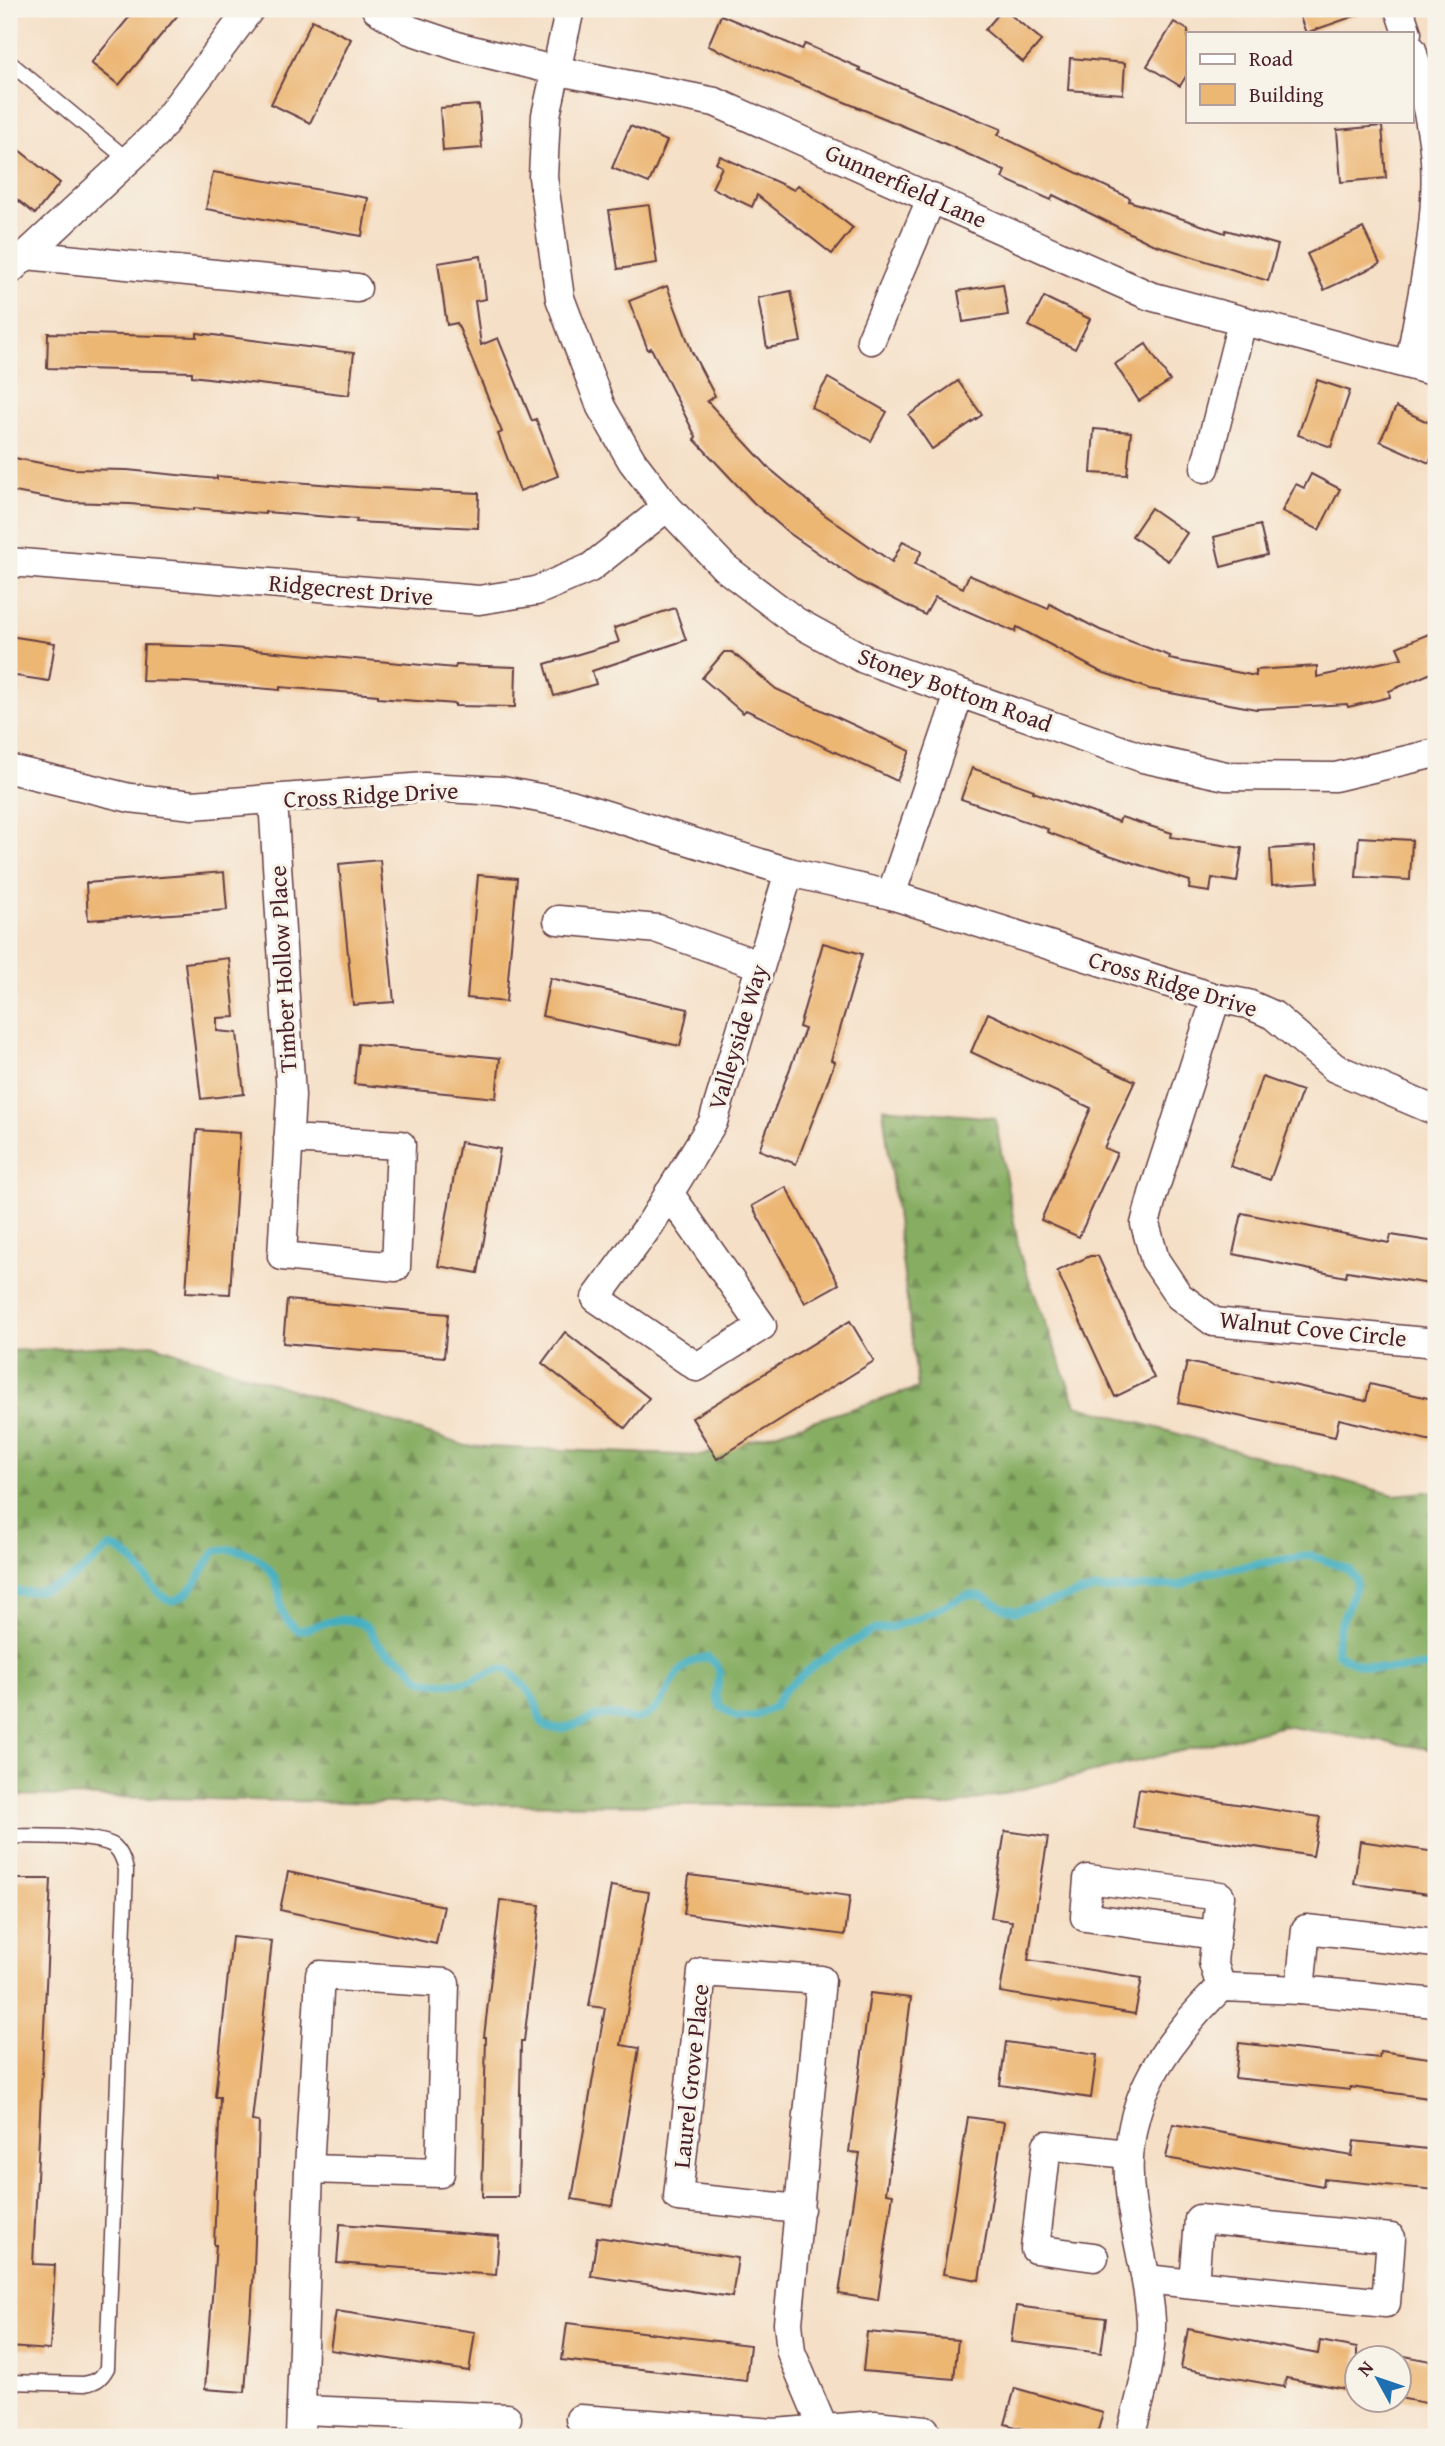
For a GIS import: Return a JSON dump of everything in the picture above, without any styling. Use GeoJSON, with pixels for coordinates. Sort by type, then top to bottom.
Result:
{"type":"FeatureCollection","features":[{"type":"Feature","properties":{"kind":"street"},"geometry":{"type":"LineString","coordinates":[[17,263],[156,134],[250,9]]}},
{"type":"Feature","properties":{"kind":"street","name":"Gunnerfield Lane"},"geometry":{"type":"LineString","coordinates":[[376,9],[410,30],[460,47],[554,71],[715,102],[1150,296],[1423,368]]}},
{"type":"Feature","properties":{"kind":"street","name":"Stoney Bottom Road"},"geometry":{"type":"LineString","coordinates":[[569,9],[546,115],[543,177],[560,298],[601,407],[632,461],[667,507],[723,567],[795,621],[864,659],[1143,758],[1226,776],[1335,777],[1436,753]]}},
{"type":"Feature","properties":{"kind":"street"},"geometry":{"type":"LineString","coordinates":[[1399,9],[1407,32]]}},
{"type":"Feature","properties":{"kind":"street"},"geometry":{"type":"LineString","coordinates":[[1414,57],[1427,104],[1435,161],[1423,368]]}},
{"type":"Feature","properties":{"kind":"street"},"geometry":{"type":"LineString","coordinates":[[871,340],[932,197]]}},
{"type":"Feature","properties":{"kind":"street"},"geometry":{"type":"LineString","coordinates":[[17,263],[357,288]]}},
{"type":"Feature","properties":{"kind":"street"},"geometry":{"type":"LineString","coordinates":[[1205,468],[1242,322]]}},
{"type":"Feature","properties":{"kind":"street","name":"Ridgecrest Drive"},"geometry":{"type":"LineString","coordinates":[[9,562],[479,600],[536,591],[590,568],[667,507]]}},
{"type":"Feature","properties":{"kind":"street"},"geometry":{"type":"LineString","coordinates":[[891,895],[959,694]]}},
{"type":"Feature","properties":{"kind":"street","name":"Cross Ridge Drive"},"geometry":{"type":"LineString","coordinates":[[9,769],[143,800],[193,805],[425,788],[502,791],[571,804],[789,872],[891,895],[1216,998],[1248,1004],[1273,1015],[1335,1068],[1436,1111]]}},
{"type":"Feature","properties":{"kind":"street","name":"Timber Hollow Place"},"geometry":{"type":"LineString","coordinates":[[273,799],[290,1096],[282,1256],[396,1267],[401,1145],[288,1139]]}},
{"type":"Feature","properties":{"kind":"street","name":"Valleyside Way"},"geometry":{"type":"LineString","coordinates":[[669,1193],[762,1326],[697,1367],[596,1298],[651,1223],[669,1193],[713,1122],[789,872]]}},
{"type":"Feature","properties":{"kind":"street"},"geometry":{"type":"LineString","coordinates":[[558,920],[657,929],[760,965]]}},
{"type":"Feature","properties":{"kind":"street","name":"Walnut Cove Circle"},"geometry":{"type":"LineString","coordinates":[[1216,998],[1145,1224],[1155,1260],[1178,1297],[1214,1322],[1436,1343]]}},
{"type":"Feature","properties":{"kind":"street"},"geometry":{"type":"LineString","coordinates":[[1300,1990],[1306,1929],[1436,1943]]}},
{"type":"Feature","properties":{"kind":"street"},"geometry":{"type":"LineString","coordinates":[[1215,1935],[1213,1962],[1221,1987]]}},
{"type":"Feature","properties":{"kind":"street","name":"Laurel Grove Place"},"geometry":{"type":"LineString","coordinates":[[800,2208],[678,2197],[702,1972],[821,1980],[800,2208],[788,2323],[791,2352],[823,2434]]}},
{"type":"Feature","properties":{"kind":"street"},"geometry":{"type":"LineString","coordinates":[[309,2169],[440,2173],[445,1983],[320,1975],[309,2169],[300,2424],[507,2418]]}},
{"type":"Feature","properties":{"kind":"street"},"geometry":{"type":"LineString","coordinates":[[1130,2437],[1141,2396],[1151,2322],[1146,2279],[1130,2196],[1127,2154],[1137,2104],[1163,2055],[1188,2019],[1221,1987],[1300,1990],[1436,2003]]}},
{"type":"Feature","properties":{"kind":"street"},"geometry":{"type":"LineString","coordinates":[[1094,2257],[1035,2249],[1047,2145],[1127,2154]]}},
{"type":"Feature","properties":{"kind":"street"},"geometry":{"type":"LineString","coordinates":[[1146,2279],[1194,2284],[1386,2303],[1391,2238],[1199,2219],[1194,2284]]}},
{"type":"Feature","properties":{"kind":"street"},"geometry":{"type":"LineString","coordinates":[[580,2418],[775,2433],[823,2434],[876,2425],[925,2430]]}},
{"type":"Feature","properties":{"kind":"lane"},"geometry":{"type":"LineString","coordinates":[[9,62],[128,160]]}},
{"type":"Feature","properties":{"kind":"lane"},"geometry":{"type":"LineString","coordinates":[[9,1836],[97,1839],[116,1847],[126,1870],[107,2368],[102,2377],[84,2384],[9,2382]]}},
{"type":"Feature","properties":{"kind":"green space"},"geometry":{"type":"Polygon","coordinates":[[[883,1108],[995,1118],[1020,1255],[1076,1405],[1394,1495],[1436,1491],[1436,1750],[1284,1726],[952,1806],[440,1804],[9,1795],[9,1351],[152,1344],[466,1446],[701,1456],[918,1388],[883,1108]]]}},
{"type":"Feature","properties":{"kind":"building"},"geometry":{"type":"Polygon","coordinates":[[[136,9],[183,9],[119,85],[91,63],[136,9]]]}},
{"type":"Feature","properties":{"kind":"building"},"geometry":{"type":"Polygon","coordinates":[[[1003,9],[1042,40],[1023,62],[985,30],[1003,9]]]}},
{"type":"Feature","properties":{"kind":"building"},"geometry":{"type":"Polygon","coordinates":[[[1297,9],[1369,9],[1369,11],[1306,32],[1297,9]]]}},
{"type":"Feature","properties":{"kind":"building"},"geometry":{"type":"Polygon","coordinates":[[[721,15],[802,49],[805,44],[860,68],[859,70],[1001,129],[998,135],[1130,198],[1129,201],[1225,233],[1226,230],[1278,245],[1268,281],[1150,243],[1053,195],[1051,200],[1002,178],[1005,171],[930,137],[708,46],[721,15]]]}},
{"type":"Feature","properties":{"kind":"building"},"geometry":{"type":"Polygon","coordinates":[[[312,20],[351,39],[310,123],[271,104],[312,20]]]}},
{"type":"Feature","properties":{"kind":"building"},"geometry":{"type":"Polygon","coordinates":[[[1174,22],[1188,30],[1186,76],[1180,86],[1147,66],[1174,22]]]}},
{"type":"Feature","properties":{"kind":"building"},"geometry":{"type":"Polygon","coordinates":[[[1070,58],[1125,63],[1123,94],[1068,90],[1070,58]]]}},
{"type":"Feature","properties":{"kind":"building"},"geometry":{"type":"Polygon","coordinates":[[[479,105],[482,148],[443,151],[440,108],[479,105]]]}},
{"type":"Feature","properties":{"kind":"building"},"geometry":{"type":"Polygon","coordinates":[[[630,126],[667,141],[649,183],[612,168],[630,126]]]}},
{"type":"Feature","properties":{"kind":"building"},"geometry":{"type":"Polygon","coordinates":[[[1382,126],[1386,178],[1341,182],[1337,130],[1382,126]]]}},
{"type":"Feature","properties":{"kind":"building"},"geometry":{"type":"Polygon","coordinates":[[[9,142],[60,183],[35,214],[9,193],[9,142]]]}},
{"type":"Feature","properties":{"kind":"building"},"geometry":{"type":"Polygon","coordinates":[[[720,156],[794,190],[798,185],[853,228],[832,254],[757,195],[752,207],[712,188],[722,167],[716,163],[720,156]]]}},
{"type":"Feature","properties":{"kind":"building"},"geometry":{"type":"Polygon","coordinates":[[[213,172],[368,198],[362,236],[206,209],[213,172]]]}},
{"type":"Feature","properties":{"kind":"building"},"geometry":{"type":"Polygon","coordinates":[[[649,205],[657,263],[618,269],[609,210],[649,205]]]}},
{"type":"Feature","properties":{"kind":"building"},"geometry":{"type":"Polygon","coordinates":[[[1363,228],[1380,264],[1324,290],[1307,254],[1363,228]]]}},
{"type":"Feature","properties":{"kind":"building"},"geometry":{"type":"Polygon","coordinates":[[[481,256],[486,299],[475,301],[481,345],[498,338],[532,421],[536,419],[558,476],[520,491],[498,434],[502,432],[457,323],[447,325],[438,263],[481,256]]]}},
{"type":"Feature","properties":{"kind":"building"},"geometry":{"type":"Polygon","coordinates":[[[1003,284],[1008,315],[963,322],[958,291],[1003,284]]]}},
{"type":"Feature","properties":{"kind":"building"},"geometry":{"type":"Polygon","coordinates":[[[667,286],[692,352],[715,396],[707,401],[770,469],[825,515],[892,562],[903,541],[922,551],[915,564],[963,588],[969,575],[1048,609],[1050,604],[1100,630],[1170,656],[1169,659],[1256,676],[1256,670],[1317,666],[1317,677],[1402,658],[1397,647],[1436,631],[1436,671],[1389,691],[1390,697],[1348,707],[1347,704],[1256,709],[1149,689],[1099,671],[1017,627],[1015,632],[935,597],[925,615],[860,582],[789,533],[754,503],[694,439],[696,437],[651,348],[648,350],[629,301],[667,286]]]}},
{"type":"Feature","properties":{"kind":"building"},"geometry":{"type":"Polygon","coordinates":[[[791,291],[801,342],[767,348],[758,298],[791,291]]]}},
{"type":"Feature","properties":{"kind":"building"},"geometry":{"type":"Polygon","coordinates":[[[1044,297],[1090,319],[1075,349],[1029,326],[1044,297]]]}},
{"type":"Feature","properties":{"kind":"building"},"geometry":{"type":"Polygon","coordinates":[[[48,333],[197,337],[197,333],[354,353],[349,395],[192,376],[192,372],[47,368],[48,333]]]}},
{"type":"Feature","properties":{"kind":"building"},"geometry":{"type":"Polygon","coordinates":[[[1146,344],[1170,381],[1139,401],[1115,364],[1146,344]]]}},
{"type":"Feature","properties":{"kind":"building"},"geometry":{"type":"Polygon","coordinates":[[[828,378],[887,412],[871,441],[811,407],[828,378]]]}},
{"type":"Feature","properties":{"kind":"building"},"geometry":{"type":"Polygon","coordinates":[[[1317,380],[1350,391],[1331,447],[1298,435],[1317,380]]]}},
{"type":"Feature","properties":{"kind":"building"},"geometry":{"type":"Polygon","coordinates":[[[958,381],[982,415],[932,449],[909,415],[958,381]]]}},
{"type":"Feature","properties":{"kind":"building"},"geometry":{"type":"Polygon","coordinates":[[[1396,407],[1436,426],[1436,447],[1429,463],[1380,441],[1396,407]]]}},
{"type":"Feature","properties":{"kind":"building"},"geometry":{"type":"Polygon","coordinates":[[[1094,429],[1131,432],[1127,475],[1091,473],[1094,429]]]}},
{"type":"Feature","properties":{"kind":"building"},"geometry":{"type":"Polygon","coordinates":[[[9,457],[72,469],[127,470],[217,479],[217,476],[479,493],[478,528],[356,522],[357,519],[265,512],[69,502],[9,491],[9,457]]]}},
{"type":"Feature","properties":{"kind":"building"},"geometry":{"type":"Polygon","coordinates":[[[1311,474],[1340,489],[1319,530],[1282,511],[1296,484],[1304,488],[1311,474]]]}},
{"type":"Feature","properties":{"kind":"building"},"geometry":{"type":"Polygon","coordinates":[[[1151,508],[1187,533],[1168,561],[1132,536],[1151,508]]]}},
{"type":"Feature","properties":{"kind":"building"},"geometry":{"type":"Polygon","coordinates":[[[1260,525],[1267,555],[1221,567],[1214,537],[1260,525]]]}},
{"type":"Feature","properties":{"kind":"building"},"geometry":{"type":"Polygon","coordinates":[[[675,608],[686,640],[592,671],[596,684],[554,696],[545,664],[619,642],[614,628],[675,608]]]}},
{"type":"Feature","properties":{"kind":"building"},"geometry":{"type":"Polygon","coordinates":[[[9,636],[55,643],[49,681],[9,675],[9,636]]]}},
{"type":"Feature","properties":{"kind":"building"},"geometry":{"type":"Polygon","coordinates":[[[144,645],[221,647],[455,668],[456,665],[516,667],[515,707],[455,706],[378,698],[378,695],[280,687],[280,690],[142,681],[144,645]]]}},
{"type":"Feature","properties":{"kind":"building"},"geometry":{"type":"Polygon","coordinates":[[[724,652],[732,652],[776,689],[910,751],[897,781],[746,710],[743,713],[702,678],[724,652]]]}},
{"type":"Feature","properties":{"kind":"building"},"geometry":{"type":"Polygon","coordinates":[[[972,768],[1119,822],[1121,817],[1172,833],[1171,837],[1242,848],[1237,882],[1212,878],[1210,892],[1189,889],[1190,881],[1109,855],[1047,832],[1048,829],[961,799],[972,768]]]}},
{"type":"Feature","properties":{"kind":"building"},"geometry":{"type":"Polygon","coordinates":[[[1359,837],[1412,840],[1410,880],[1356,877],[1359,837]]]}},
{"type":"Feature","properties":{"kind":"building"},"geometry":{"type":"Polygon","coordinates":[[[1316,846],[1318,882],[1272,885],[1270,849],[1316,846]]]}},
{"type":"Feature","properties":{"kind":"building"},"geometry":{"type":"Polygon","coordinates":[[[380,860],[394,1002],[353,1005],[339,864],[380,860]]]}},
{"type":"Feature","properties":{"kind":"building"},"geometry":{"type":"Polygon","coordinates":[[[224,872],[227,910],[88,920],[86,883],[224,872]]]}},
{"type":"Feature","properties":{"kind":"building"},"geometry":{"type":"Polygon","coordinates":[[[478,875],[517,878],[506,1002],[467,998],[478,875]]]}},
{"type":"Feature","properties":{"kind":"building"},"geometry":{"type":"Polygon","coordinates":[[[823,943],[862,954],[831,1060],[835,1062],[796,1164],[759,1150],[805,1029],[799,1027],[823,943]]]}},
{"type":"Feature","properties":{"kind":"building"},"geometry":{"type":"Polygon","coordinates":[[[229,958],[235,1017],[217,1018],[217,1031],[237,1033],[244,1094],[201,1099],[185,963],[229,958]]]}},
{"type":"Feature","properties":{"kind":"building"},"geometry":{"type":"Polygon","coordinates":[[[550,978],[688,1009],[680,1046],[542,1016],[550,978]]]}},
{"type":"Feature","properties":{"kind":"building"},"geometry":{"type":"Polygon","coordinates":[[[988,1013],[1135,1081],[1104,1148],[1117,1153],[1079,1237],[1041,1220],[1091,1108],[971,1052],[988,1013]]]}},
{"type":"Feature","properties":{"kind":"building"},"geometry":{"type":"Polygon","coordinates":[[[358,1044],[500,1058],[496,1098],[354,1084],[358,1044]]]}},
{"type":"Feature","properties":{"kind":"building"},"geometry":{"type":"Polygon","coordinates":[[[1262,1077],[1302,1091],[1270,1180],[1230,1166],[1262,1077]]]}},
{"type":"Feature","properties":{"kind":"building"},"geometry":{"type":"Polygon","coordinates":[[[197,1130],[240,1133],[230,1294],[186,1292],[197,1130]]]}},
{"type":"Feature","properties":{"kind":"building"},"geometry":{"type":"Polygon","coordinates":[[[460,1142],[500,1149],[478,1273],[438,1266],[460,1142]]]}},
{"type":"Feature","properties":{"kind":"building"},"geometry":{"type":"Polygon","coordinates":[[[786,1187],[839,1284],[805,1303],[752,1206],[786,1187]]]}},
{"type":"Feature","properties":{"kind":"building"},"geometry":{"type":"Polygon","coordinates":[[[1242,1213],[1389,1243],[1391,1235],[1436,1242],[1436,1285],[1347,1271],[1346,1277],[1233,1254],[1242,1213]]]}},
{"type":"Feature","properties":{"kind":"building"},"geometry":{"type":"Polygon","coordinates":[[[1090,1256],[1098,1256],[1154,1378],[1115,1397],[1057,1271],[1090,1256]]]}},
{"type":"Feature","properties":{"kind":"building"},"geometry":{"type":"Polygon","coordinates":[[[287,1300],[448,1314],[444,1357],[283,1343],[287,1300]]]}},
{"type":"Feature","properties":{"kind":"building"},"geometry":{"type":"Polygon","coordinates":[[[850,1321],[874,1361],[717,1459],[692,1418],[850,1321]]]}},
{"type":"Feature","properties":{"kind":"building"},"geometry":{"type":"Polygon","coordinates":[[[565,1332],[649,1398],[625,1428],[542,1363],[565,1332]]]}},
{"type":"Feature","properties":{"kind":"building"},"geometry":{"type":"Polygon","coordinates":[[[1187,1362],[1366,1401],[1370,1384],[1436,1400],[1436,1442],[1339,1419],[1335,1437],[1178,1403],[1187,1362]]]}},
{"type":"Feature","properties":{"kind":"building"},"geometry":{"type":"Polygon","coordinates":[[[1139,1789],[1320,1817],[1313,1856],[1133,1828],[1139,1789]]]}},
{"type":"Feature","properties":{"kind":"building"},"geometry":{"type":"Polygon","coordinates":[[[1005,1831],[1048,1837],[1028,1960],[1142,1978],[1135,2014],[1000,1992],[1012,1921],[991,1918],[1005,1831]]]}},
{"type":"Feature","properties":{"kind":"building"},"geometry":{"type":"Polygon","coordinates":[[[1360,1841],[1436,1852],[1436,1895],[1354,1884],[1360,1841]]]}},
{"type":"Feature","properties":{"kind":"building"},"geometry":{"type":"Polygon","coordinates":[[[288,1872],[444,1906],[436,1944],[280,1910],[288,1872]]]}},
{"type":"Feature","properties":{"kind":"building"},"geometry":{"type":"Polygon","coordinates":[[[689,1875],[850,1896],[845,1935],[684,1914],[689,1875]]]}},
{"type":"Feature","properties":{"kind":"building"},"geometry":{"type":"Polygon","coordinates":[[[9,1879],[51,1879],[33,2264],[55,2265],[50,2350],[9,2347],[9,1879]]]}},
{"type":"Feature","properties":{"kind":"building"},"geometry":{"type":"Polygon","coordinates":[[[611,1886],[649,1892],[621,2045],[639,2048],[612,2206],[572,2199],[605,2008],[589,2006],[611,1886]]]}},
{"type":"Feature","properties":{"kind":"building"},"geometry":{"type":"Polygon","coordinates":[[[500,1900],[540,1905],[524,2041],[521,2041],[518,2197],[482,2197],[484,2037],[500,1900]]]}},
{"type":"Feature","properties":{"kind":"building"},"geometry":{"type":"Polygon","coordinates":[[[232,1937],[272,1941],[252,2121],[259,2122],[254,2268],[245,2392],[205,2389],[216,2245],[220,2097],[215,2097],[232,1937]]]}},
{"type":"Feature","properties":{"kind":"building"},"geometry":{"type":"Polygon","coordinates":[[[870,1993],[911,1998],[886,2193],[893,2194],[878,2300],[839,2294],[860,2153],[849,2152],[870,1993]]]}},
{"type":"Feature","properties":{"kind":"building"},"geometry":{"type":"Polygon","coordinates":[[[1006,2042],[1097,2055],[1091,2098],[1000,2085],[1006,2042]]]}},
{"type":"Feature","properties":{"kind":"building"},"geometry":{"type":"Polygon","coordinates":[[[1239,2043],[1379,2058],[1380,2051],[1436,2059],[1436,2099],[1350,2087],[1350,2090],[1235,2078],[1239,2043]]]}},
{"type":"Feature","properties":{"kind":"building"},"geometry":{"type":"Polygon","coordinates":[[[968,2117],[1004,2122],[979,2280],[943,2274],[968,2117]]]}},
{"type":"Feature","properties":{"kind":"building"},"geometry":{"type":"Polygon","coordinates":[[[1173,2124],[1352,2156],[1354,2141],[1436,2150],[1436,2190],[1324,2179],[1323,2186],[1166,2158],[1173,2124]]]}},
{"type":"Feature","properties":{"kind":"building"},"geometry":{"type":"Polygon","coordinates":[[[340,2224],[499,2236],[496,2275],[337,2263],[340,2224]]]}},
{"type":"Feature","properties":{"kind":"building"},"geometry":{"type":"Polygon","coordinates":[[[597,2237],[738,2258],[732,2297],[591,2276],[597,2237]]]}},
{"type":"Feature","properties":{"kind":"building"},"geometry":{"type":"Polygon","coordinates":[[[1016,2306],[1106,2318],[1101,2353],[1011,2342],[1016,2306]]]}},
{"type":"Feature","properties":{"kind":"building"},"geometry":{"type":"Polygon","coordinates":[[[336,2311],[475,2332],[469,2371],[330,2350],[336,2311]]]}},
{"type":"Feature","properties":{"kind":"building"},"geometry":{"type":"Polygon","coordinates":[[[567,2323],[750,2345],[746,2381],[562,2360],[567,2323]]]}},
{"type":"Feature","properties":{"kind":"building"},"geometry":{"type":"Polygon","coordinates":[[[1188,2329],[1318,2354],[1320,2341],[1344,2346],[1344,2389],[1286,2378],[1284,2387],[1181,2368],[1188,2329]]]}},
{"type":"Feature","properties":{"kind":"building"},"geometry":{"type":"Polygon","coordinates":[[[867,2332],[958,2340],[954,2379],[863,2371],[867,2332]]]}},
{"type":"Feature","properties":{"kind":"building"},"geometry":{"type":"Polygon","coordinates":[[[1414,2358],[1436,2362],[1436,2405],[1414,2401],[1414,2358]]]}},
{"type":"Feature","properties":{"kind":"building"},"geometry":{"type":"Polygon","coordinates":[[[1015,2388],[1103,2413],[1096,2437],[1052,2437],[1005,2424],[1015,2388]]]}},
{"type":"Feature","properties":{"kind":"waterway"},"geometry":{"type":"LineString","coordinates":[[9,1591],[41,1590],[65,1582],[110,1547],[120,1550],[136,1564],[156,1590],[172,1601],[193,1587],[216,1551],[241,1551],[255,1557],[268,1568],[277,1583],[285,1617],[300,1631],[334,1621],[350,1620],[358,1623],[369,1629],[382,1648],[406,1663],[425,1681],[462,1682],[497,1670],[508,1670],[532,1696],[542,1722],[552,1728],[567,1727],[602,1715],[634,1719],[646,1716],[660,1703],[680,1671],[696,1660],[707,1657],[720,1672],[716,1695],[720,1706],[736,1717],[755,1716],[774,1707],[784,1690],[817,1663],[873,1630],[893,1627],[918,1618],[967,1595],[982,1596],[1006,1609],[1017,1611],[1091,1590],[1181,1585],[1206,1573],[1311,1555],[1348,1569],[1355,1578],[1356,1586],[1339,1629],[1337,1653],[1373,1668],[1397,1669],[1436,1665]]}}]}
